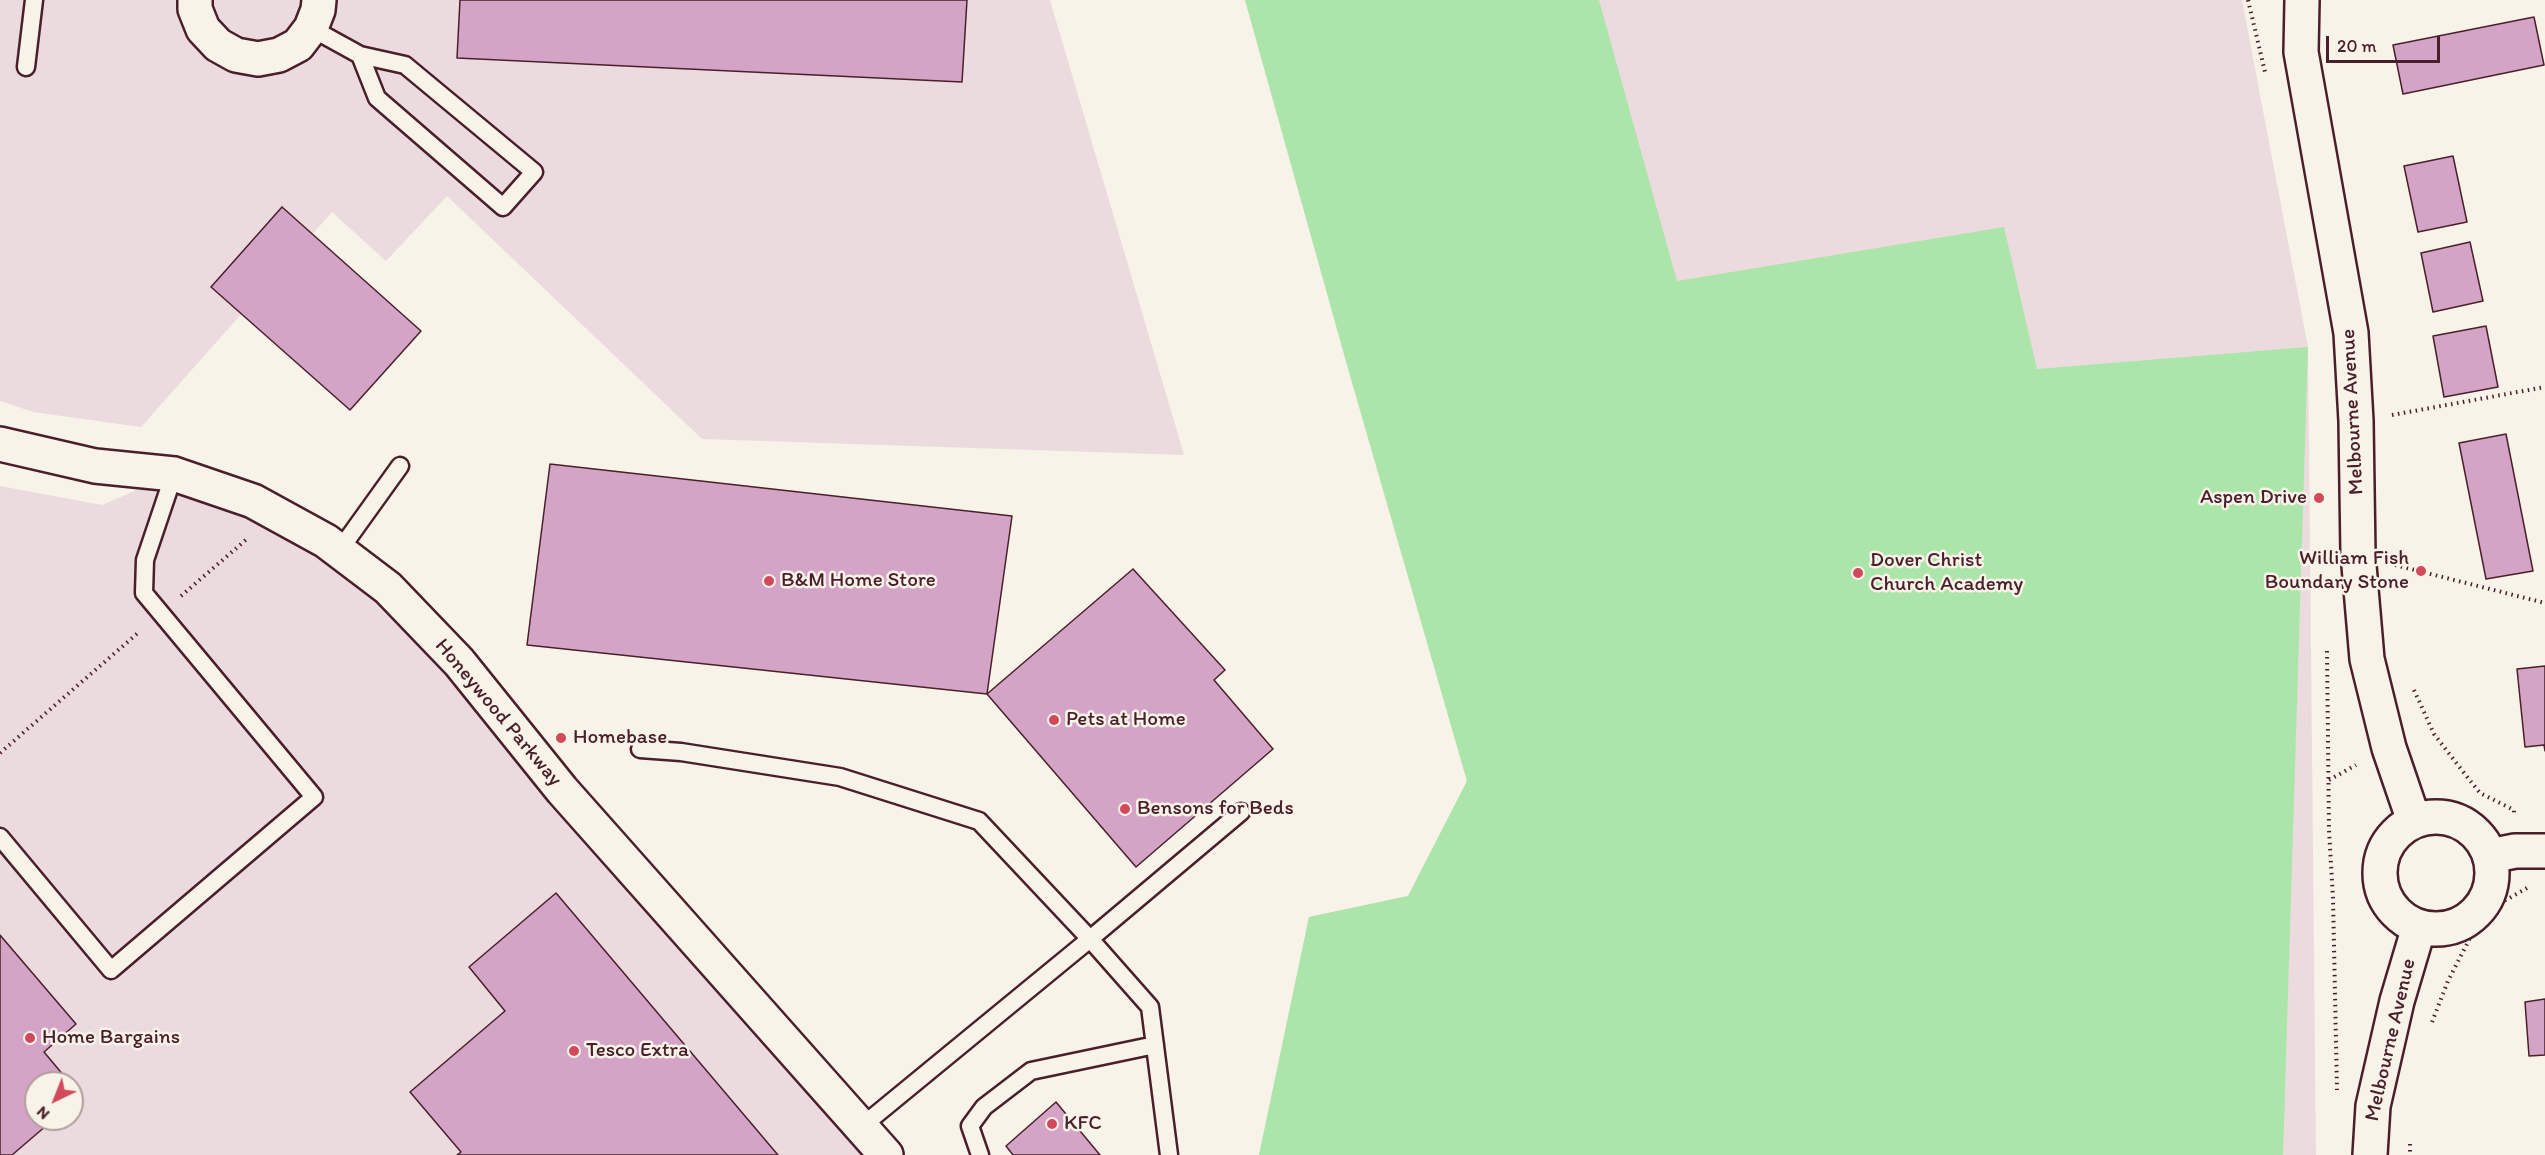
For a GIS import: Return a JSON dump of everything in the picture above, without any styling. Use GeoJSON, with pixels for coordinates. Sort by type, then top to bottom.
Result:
{"type":"FeatureCollection","features":[{"type":"Feature","properties":{"kind":"street"},"geometry":{"type":"LineString","coordinates":[[195,0],[195,9],[203,29],[218,45],[236,56],[258,59],[279,55],[298,45],[315,14]]}},
{"type":"Feature","properties":{"kind":"street","name":"Melbourne Avenue"},"geometry":{"type":"LineString","coordinates":[[2302,0],[2301,52],[2351,333],[2356,421],[2358,554],[2367,659],[2389,748],[2414,821]]}},
{"type":"Feature","properties":{"kind":"street","name":"Honeywood Parkway"},"geometry":{"type":"LineString","coordinates":[[0,444],[95,466],[174,474],[253,501],[326,541],[388,588],[459,662],[562,790],[886,1155]]}},
{"type":"Feature","properties":{"kind":"street"},"geometry":{"type":"LineString","coordinates":[[2429,816],[2452,819],[2468,827],[2481,840],[2490,856],[2493,873],[2490,891],[2482,906],[2470,918],[2456,926],[2420,927],[2402,918],[2389,904],[2382,885],[2380,866],[2386,847],[2398,832],[2414,821],[2429,816]]}},
{"type":"Feature","properties":{"kind":"street"},"geometry":{"type":"LineString","coordinates":[[2490,856],[2515,851],[2545,851]]}},
{"type":"Feature","properties":{"kind":"street","name":"Melbourne Avenue"},"geometry":{"type":"LineString","coordinates":[[2370,1155],[2373,1106],[2397,1001],[2420,927]]}},
{"type":"Feature","properties":{"kind":"lane"},"geometry":{"type":"LineString","coordinates":[[26,67],[33,0]]}},
{"type":"Feature","properties":{"kind":"lane"},"geometry":{"type":"LineString","coordinates":[[315,14],[360,55],[377,98],[503,207],[534,172],[405,64],[360,55]]}},
{"type":"Feature","properties":{"kind":"lane"},"geometry":{"type":"LineString","coordinates":[[339,551],[400,466]]}},
{"type":"Feature","properties":{"kind":"lane"},"geometry":{"type":"LineString","coordinates":[[0,837],[111,970],[314,797],[144,593],[145,560],[174,474]]}},
{"type":"Feature","properties":{"kind":"lane"},"geometry":{"type":"LineString","coordinates":[[640,749],[681,752],[840,777],[979,821],[1090,939],[1150,1007],[1169,1155]]}},
{"type":"Feature","properties":{"kind":"lane"},"geometry":{"type":"LineString","coordinates":[[861,1127],[1241,812]]}},
{"type":"Feature","properties":{"kind":"lane"},"geometry":{"type":"LineString","coordinates":[[980,1155],[970,1126],[984,1107],[1031,1071],[1155,1045]]}},
{"type":"Feature","properties":{"kind":"path"},"geometry":{"type":"LineString","coordinates":[[2248,0],[2267,80]]}},
{"type":"Feature","properties":{"kind":"path"},"geometry":{"type":"LineString","coordinates":[[2356,421],[2545,387]]}},
{"type":"Feature","properties":{"kind":"path"},"geometry":{"type":"LineString","coordinates":[[2391,564],[2545,603]]}},
{"type":"Feature","properties":{"kind":"path"},"geometry":{"type":"LineString","coordinates":[[2327,650],[2329,830],[2333,898],[2337,1099]]}},
{"type":"Feature","properties":{"kind":"path"},"geometry":{"type":"LineString","coordinates":[[2410,681],[2434,734],[2480,793],[2514,810]]}},
{"type":"Feature","properties":{"kind":"path"},"geometry":{"type":"LineString","coordinates":[[2429,1030],[2448,981],[2472,934],[2497,905],[2528,888]]}},
{"type":"Feature","properties":{"kind":"path"},"geometry":{"type":"LineString","coordinates":[[2410,1133],[2410,1155]]}},
{"type":"Feature","properties":{"kind":"shaded area"},"geometry":{"type":"Polygon","coordinates":[[[0,0],[1050,0],[1184,455],[702,439],[447,196],[386,261],[332,212],[141,427],[33,412],[0,401],[0,0]]]}},
{"type":"Feature","properties":{"kind":"shaded area","name":"Dover Christ Church Academy"},"geometry":{"type":"Polygon","coordinates":[[[1245,0],[2242,0],[2308,347],[2316,1155],[1259,1155],[1309,917],[1408,896],[1467,781],[1245,0]]]}},
{"type":"Feature","properties":{"kind":"shaded area"},"geometry":{"type":"Polygon","coordinates":[[[174,474],[339,551],[886,1155],[0,1155],[0,486],[102,505],[174,474]]]}},
{"type":"Feature","properties":{"kind":"green space","name":"Dover Christ Church Academy"},"geometry":{"type":"Polygon","coordinates":[[[1245,0],[1599,0],[1677,281],[2004,227],[2037,369],[2308,347],[2283,1155],[1259,1155],[1309,917],[1408,896],[1467,781],[1245,0]]]}},
{"type":"Feature","properties":{"kind":"building"},"geometry":{"type":"Polygon","coordinates":[[[460,0],[967,0],[962,82],[457,58],[460,0]]]}},
{"type":"Feature","properties":{"kind":"building"},"geometry":{"type":"Polygon","coordinates":[[[2534,17],[2544,65],[2403,94],[2393,45],[2534,17]]]}},
{"type":"Feature","properties":{"kind":"building"},"geometry":{"type":"Polygon","coordinates":[[[2453,156],[2467,222],[2418,232],[2404,166],[2453,156]]]}},
{"type":"Feature","properties":{"kind":"building"},"geometry":{"type":"Polygon","coordinates":[[[282,207],[421,331],[350,410],[211,287],[282,207]]]}},
{"type":"Feature","properties":{"kind":"building"},"geometry":{"type":"Polygon","coordinates":[[[2470,242],[2483,301],[2433,312],[2421,253],[2470,242]]]}},
{"type":"Feature","properties":{"kind":"building"},"geometry":{"type":"Polygon","coordinates":[[[2486,326],[2498,387],[2444,397],[2433,336],[2486,326]]]}},
{"type":"Feature","properties":{"kind":"building"},"geometry":{"type":"Polygon","coordinates":[[[2506,434],[2533,571],[2486,579],[2459,443],[2506,434]]]}},
{"type":"Feature","properties":{"kind":"building","name":"B&M Home Store"},"geometry":{"type":"Polygon","coordinates":[[[550,464],[1012,516],[987,694],[527,645],[550,464]]]}},
{"type":"Feature","properties":{"kind":"building"},"geometry":{"type":"Polygon","coordinates":[[[1133,569],[1225,670],[1214,680],[1273,749],[1136,867],[987,694],[1133,569]]]}},
{"type":"Feature","properties":{"kind":"building"},"geometry":{"type":"Polygon","coordinates":[[[2545,666],[2545,751],[2544,745],[2525,747],[2517,669],[2545,666]]]}},
{"type":"Feature","properties":{"kind":"building","name":"Tesco Extra"},"geometry":{"type":"Polygon","coordinates":[[[556,893],[778,1155],[457,1155],[461,1152],[410,1092],[505,1011],[469,967],[556,893]]]}},
{"type":"Feature","properties":{"kind":"building","name":"Home Bargains"},"geometry":{"type":"Polygon","coordinates":[[[0,935],[76,1024],[44,1052],[60,1071],[24,1071],[24,1131],[40,1131],[12,1155],[0,1155],[0,935]]]}},
{"type":"Feature","properties":{"kind":"building"},"geometry":{"type":"Polygon","coordinates":[[[2545,999],[2545,1055],[2529,1056],[2525,1002],[2545,999]]]}},
{"type":"Feature","properties":{"kind":"building","name":"KFC"},"geometry":{"type":"Polygon","coordinates":[[[1056,1102],[1100,1155],[1013,1155],[1006,1146],[1056,1102]]]}},
{"type":"Feature","properties":{"kind":"place","name":"Aspen Drive"},"geometry":{"type":"Point","coordinates":[2319,498]}},
{"type":"Feature","properties":{"kind":"place","name":"William Fish Boundary Stone"},"geometry":{"type":"Point","coordinates":[2421,571]}},
{"type":"Feature","properties":{"kind":"place","name":"Dover Christ Church Academy"},"geometry":{"type":"Point","coordinates":[1858,573]}},
{"type":"Feature","properties":{"kind":"place","name":"B&M Home Store"},"geometry":{"type":"Point","coordinates":[769,581]}},
{"type":"Feature","properties":{"kind":"place","name":"Pets at Home"},"geometry":{"type":"Point","coordinates":[1054,720]}},
{"type":"Feature","properties":{"kind":"place","name":"Homebase"},"geometry":{"type":"Point","coordinates":[561,738]}},
{"type":"Feature","properties":{"kind":"place","name":"Bensons for Beds"},"geometry":{"type":"Point","coordinates":[1125,809]}},
{"type":"Feature","properties":{"kind":"place","name":"Home Bargains"},"geometry":{"type":"Point","coordinates":[30,1038]}},
{"type":"Feature","properties":{"kind":"place","name":"Tesco Extra"},"geometry":{"type":"Point","coordinates":[574,1051]}},
{"type":"Feature","properties":{"kind":"place","name":"KFC"},"geometry":{"type":"Point","coordinates":[1052,1124]}}]}
